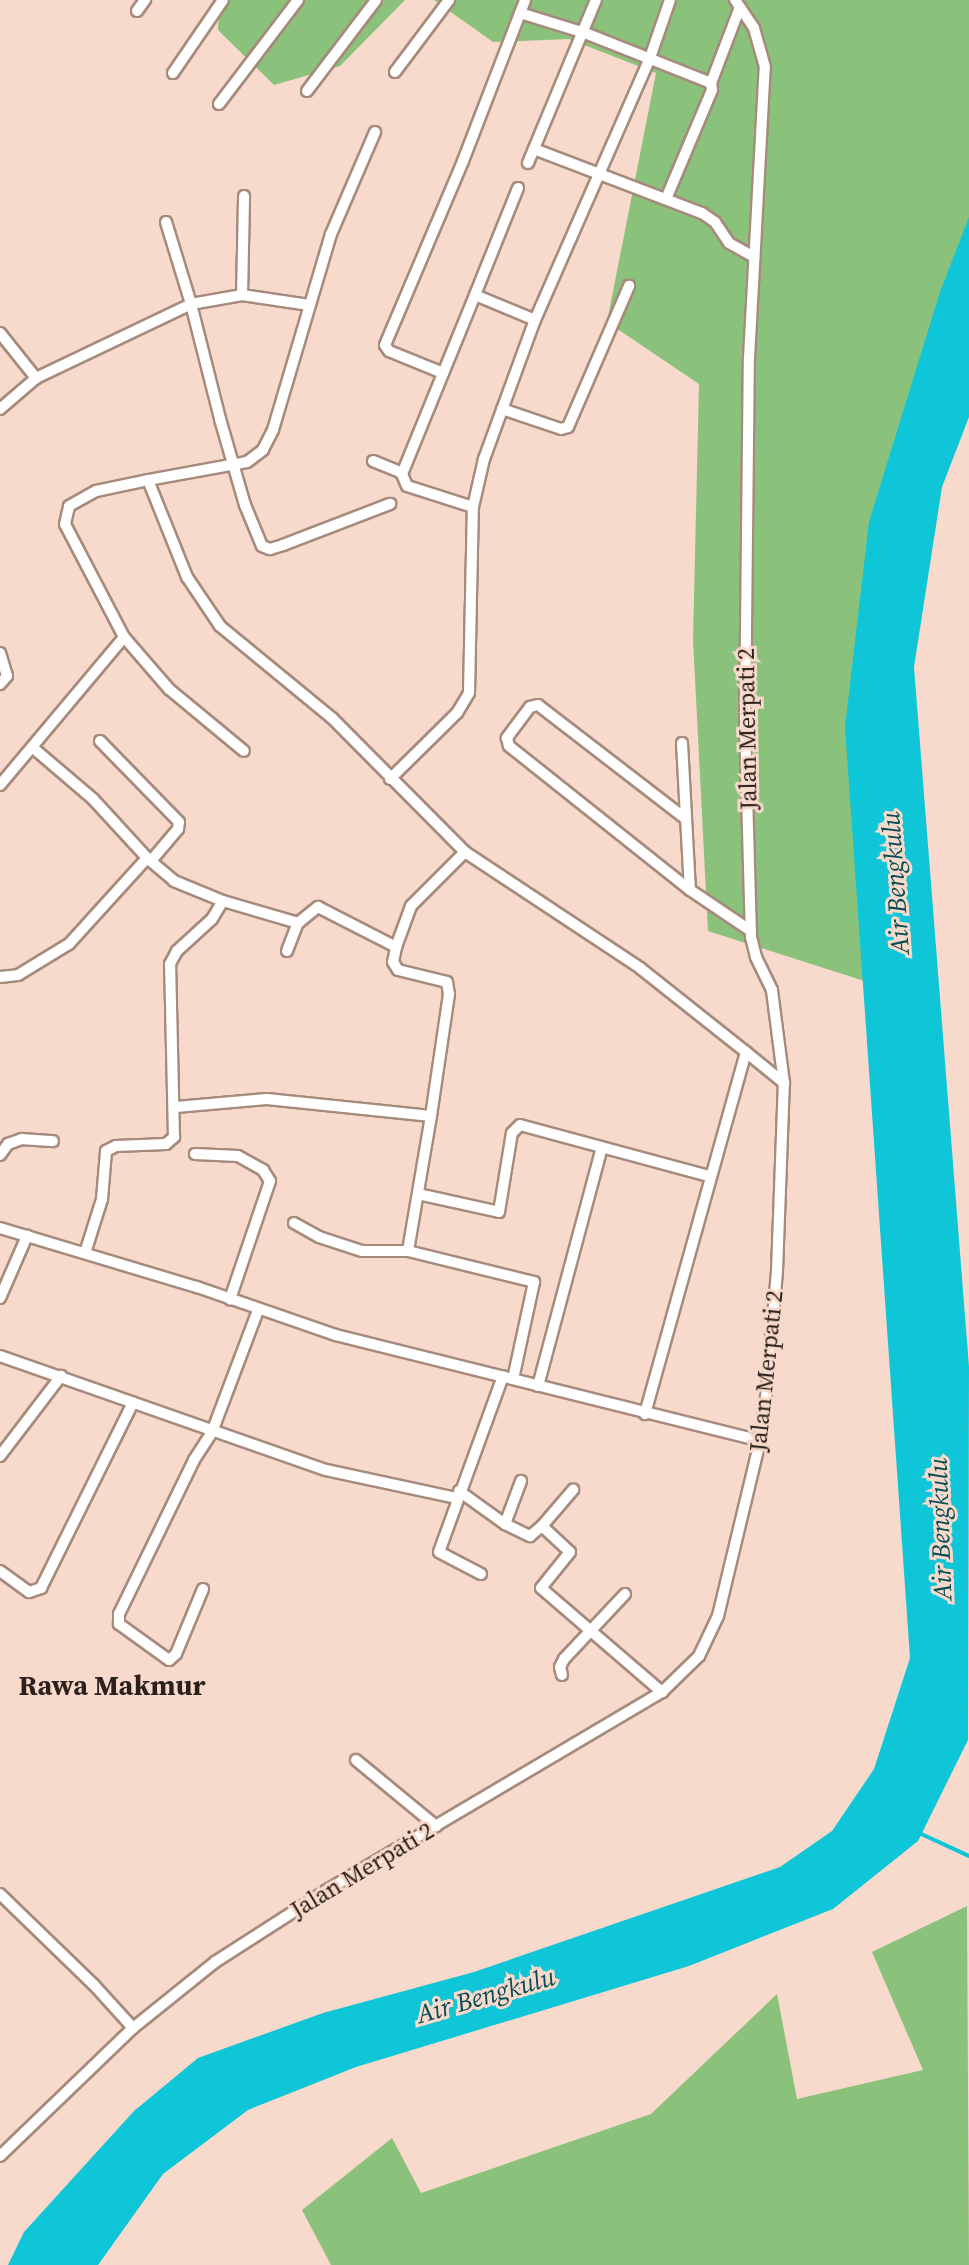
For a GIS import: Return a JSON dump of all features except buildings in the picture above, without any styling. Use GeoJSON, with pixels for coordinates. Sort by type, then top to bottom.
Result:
{"type":"FeatureCollection","features":[{"type":"Feature","properties":{"kind":"street"},"geometry":{"type":"LineString","coordinates":[[137,11],[145,0]]}},
{"type":"Feature","properties":{"kind":"street"},"geometry":{"type":"LineString","coordinates":[[173,73],[223,0]]}},
{"type":"Feature","properties":{"kind":"street"},"geometry":{"type":"LineString","coordinates":[[219,104],[298,0]]}},
{"type":"Feature","properties":{"kind":"street"},"geometry":{"type":"LineString","coordinates":[[307,91],[376,0]]}},
{"type":"Feature","properties":{"kind":"street"},"geometry":{"type":"LineString","coordinates":[[395,72],[449,0]]}},
{"type":"Feature","properties":{"kind":"street"},"geometry":{"type":"LineString","coordinates":[[443,373],[391,353],[385,345],[525,0]]}},
{"type":"Feature","properties":{"kind":"street"},"geometry":{"type":"LineString","coordinates":[[528,163],[585,33],[596,0]]}},
{"type":"Feature","properties":{"kind":"street"},"geometry":{"type":"LineString","coordinates":[[390,779],[457,713],[469,693],[473,507],[484,459],[535,320],[650,58],[670,0]]}},
{"type":"Feature","properties":{"kind":"street"},"geometry":{"type":"LineString","coordinates":[[666,199],[712,90],[711,83],[737,4]]}},
{"type":"Feature","properties":{"kind":"street","name":"Jalan Merpati 2"},"geometry":{"type":"LineString","coordinates":[[0,2156],[133,2028],[178,1990],[254,1936],[662,1692],[690,1667],[712,1632],[733,1567],[760,1441],[777,1271],[784,1083],[774,1002],[756,957],[751,931],[745,726],[745,514],[754,257],[765,67],[754,28],[737,4]]}},
{"type":"Feature","properties":{"kind":"street"},"geometry":{"type":"LineString","coordinates":[[520,13],[585,33],[711,83]]}},
{"type":"Feature","properties":{"kind":"street"},"geometry":{"type":"LineString","coordinates":[[244,751],[169,689],[124,637],[69,533],[65,515],[69,506],[88,494],[257,457],[268,442],[340,208],[375,132]]}},
{"type":"Feature","properties":{"kind":"street"},"geometry":{"type":"LineString","coordinates":[[534,149],[702,213],[715,222],[729,243],[754,257]]}},
{"type":"Feature","properties":{"kind":"street"},"geometry":{"type":"LineString","coordinates":[[473,507],[407,486],[402,473],[518,188]]}},
{"type":"Feature","properties":{"kind":"street"},"geometry":{"type":"LineString","coordinates":[[242,295],[244,196]]}},
{"type":"Feature","properties":{"kind":"street"},"geometry":{"type":"LineString","coordinates":[[166,222],[256,536],[267,549],[390,504]]}},
{"type":"Feature","properties":{"kind":"street"},"geometry":{"type":"LineString","coordinates":[[502,409],[561,429],[568,427],[629,286]]}},
{"type":"Feature","properties":{"kind":"street"},"geometry":{"type":"LineString","coordinates":[[0,409],[36,378],[191,304],[242,295],[309,305]]}},
{"type":"Feature","properties":{"kind":"street"},"geometry":{"type":"LineString","coordinates":[[475,295],[535,320]]}},
{"type":"Feature","properties":{"kind":"street"},"geometry":{"type":"LineString","coordinates":[[0,333],[36,378]]}},
{"type":"Feature","properties":{"kind":"street"},"geometry":{"type":"LineString","coordinates":[[373,461],[402,473]]}},
{"type":"Feature","properties":{"kind":"street"},"geometry":{"type":"LineString","coordinates":[[148,480],[187,577],[209,613],[231,636],[332,718],[465,852],[640,968],[784,1083]]}},
{"type":"Feature","properties":{"kind":"street"},"geometry":{"type":"LineString","coordinates":[[0,785],[124,637]]}},
{"type":"Feature","properties":{"kind":"street"},"geometry":{"type":"LineString","coordinates":[[0,653],[7,676],[0,684]]}},
{"type":"Feature","properties":{"kind":"street"},"geometry":{"type":"LineString","coordinates":[[686,819],[538,705],[530,707],[507,738],[509,746],[690,890],[751,931]]}},
{"type":"Feature","properties":{"kind":"street"},"geometry":{"type":"LineString","coordinates":[[0,977],[18,975],[69,944],[178,829],[179,822],[100,741]]}},
{"type":"Feature","properties":{"kind":"street"},"geometry":{"type":"LineString","coordinates":[[682,743],[690,890]]}},
{"type":"Feature","properties":{"kind":"street"},"geometry":{"type":"LineString","coordinates":[[32,747],[93,799],[149,860],[174,881],[223,901],[298,923]]}},
{"type":"Feature","properties":{"kind":"street"},"geometry":{"type":"LineString","coordinates":[[408,1251],[449,985],[442,979],[398,970],[393,962],[408,910],[465,852]]}},
{"type":"Feature","properties":{"kind":"street"},"geometry":{"type":"LineString","coordinates":[[85,1253],[102,1199],[106,1151],[111,1147],[171,1142],[176,1107],[170,964],[177,951],[212,919],[223,901]]}},
{"type":"Feature","properties":{"kind":"street"},"geometry":{"type":"LineString","coordinates":[[287,951],[298,923],[318,907],[396,947]]}},
{"type":"Feature","properties":{"kind":"street"},"geometry":{"type":"LineString","coordinates":[[645,1414],[746,1052]]}},
{"type":"Feature","properties":{"kind":"street"},"geometry":{"type":"LineString","coordinates":[[176,1107],[267,1099],[431,1116]]}},
{"type":"Feature","properties":{"kind":"street"},"geometry":{"type":"LineString","coordinates":[[418,1194],[499,1212],[512,1133],[517,1125],[709,1176]]}},
{"type":"Feature","properties":{"kind":"street"},"geometry":{"type":"LineString","coordinates":[[0,1155],[8,1144],[22,1139],[53,1141]]}},
{"type":"Feature","properties":{"kind":"street"},"geometry":{"type":"LineString","coordinates":[[538,1386],[602,1147]]}},
{"type":"Feature","properties":{"kind":"street"},"geometry":{"type":"LineString","coordinates":[[195,1154],[238,1156],[263,1170],[270,1181],[230,1299]]}},
{"type":"Feature","properties":{"kind":"street"},"geometry":{"type":"LineString","coordinates":[[294,1223],[319,1237],[362,1251],[408,1251],[534,1282],[508,1378],[458,1495],[439,1552],[481,1574]]}},
{"type":"Feature","properties":{"kind":"street"},"geometry":{"type":"LineString","coordinates":[[0,1228],[374,1346],[760,1441]]}},
{"type":"Feature","properties":{"kind":"street"},"geometry":{"type":"LineString","coordinates":[[0,1298],[27,1236]]}},
{"type":"Feature","properties":{"kind":"street"},"geometry":{"type":"LineString","coordinates":[[203,1589],[176,1654],[169,1660],[119,1624],[119,1614],[194,1460],[212,1432],[258,1310]]}},
{"type":"Feature","properties":{"kind":"street"},"geometry":{"type":"LineString","coordinates":[[0,1356],[326,1470],[458,1495],[530,1536],[573,1490]]}},
{"type":"Feature","properties":{"kind":"street"},"geometry":{"type":"LineString","coordinates":[[0,1456],[61,1376]]}},
{"type":"Feature","properties":{"kind":"street"},"geometry":{"type":"LineString","coordinates":[[0,1571],[29,1592],[41,1588],[133,1403]]}},
{"type":"Feature","properties":{"kind":"street"},"geometry":{"type":"LineString","coordinates":[[505,1524],[521,1481]]}},
{"type":"Feature","properties":{"kind":"street"},"geometry":{"type":"LineString","coordinates":[[542,1526],[570,1552],[541,1588],[662,1692]]}},
{"type":"Feature","properties":{"kind":"street"},"geometry":{"type":"LineString","coordinates":[[562,1675],[561,1663],[625,1594]]}},
{"type":"Feature","properties":{"kind":"street"},"geometry":{"type":"LineString","coordinates":[[356,1760],[436,1826]]}},
{"type":"Feature","properties":{"kind":"street"},"geometry":{"type":"LineString","coordinates":[[0,1894],[87,1977],[133,2028]]}},
{"type":"Feature","properties":{"kind":"green space"},"geometry":{"type":"Polygon","coordinates":[[[220,0],[405,0],[340,66],[274,85],[218,30],[220,0]]]}},
{"type":"Feature","properties":{"kind":"green space"},"geometry":{"type":"Polygon","coordinates":[[[434,0],[969,0],[969,247],[957,279],[877,985],[708,931],[693,640],[699,384],[607,322],[656,73],[569,39],[493,42],[434,0]]]}},
{"type":"Feature","properties":{"kind":"green space"},"geometry":{"type":"Polygon","coordinates":[[[967,1906],[969,2265],[331,2265],[302,2210],[392,2138],[421,2193],[651,2114],[777,1994],[797,2099],[923,2070],[872,1952],[967,1906]]]}},
{"type":"Feature","properties":{"kind":"water","name":"Air Bengkulu"},"geometry":{"type":"Polygon","coordinates":[[[969,217],[969,417],[942,487],[914,667],[969,1367],[968,1740],[918,1841],[833,1909],[689,1966],[356,2067],[248,2110],[163,2174],[98,2265],[8,2265],[24,2232],[134,2111],[198,2058],[323,2013],[474,1972],[780,1867],[832,1831],[874,1769],[910,1658],[845,727],[869,522],[940,292],[969,217]]]}},
{"type":"Feature","properties":{"kind":"waterway"},"geometry":{"type":"LineString","coordinates":[[917,1832],[969,1856]]}},
{"type":"Feature","properties":{"kind":"district","name":"Rawa Makmur"},"geometry":{"type":"Point","coordinates":[112,1685]}}]}
